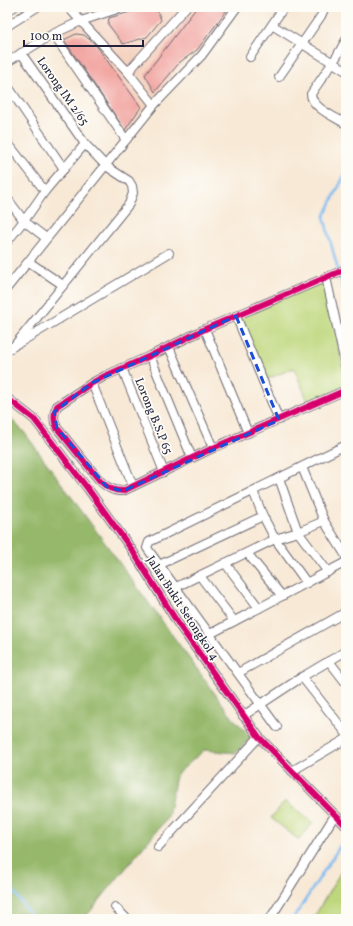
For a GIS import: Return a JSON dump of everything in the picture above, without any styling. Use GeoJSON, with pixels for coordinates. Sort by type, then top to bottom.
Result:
{"type":"FeatureCollection","features":[{"type":"Feature","properties":{"kind":"street"},"geometry":{"type":"LineString","coordinates":[[7,11],[14,7]]}},
{"type":"Feature","properties":{"kind":"street"},"geometry":{"type":"LineString","coordinates":[[7,26],[38,7]]}},
{"type":"Feature","properties":{"kind":"street"},"geometry":{"type":"LineString","coordinates":[[68,7],[128,72],[154,105]]}},
{"type":"Feature","properties":{"kind":"street"},"geometry":{"type":"LineString","coordinates":[[7,62],[53,34],[81,21],[123,7]]}},
{"type":"Feature","properties":{"kind":"street"},"geometry":{"type":"LineString","coordinates":[[128,72],[186,7]]}},
{"type":"Feature","properties":{"kind":"street"},"geometry":{"type":"LineString","coordinates":[[7,288],[154,105],[202,55],[237,7]]}},
{"type":"Feature","properties":{"kind":"street"},"geometry":{"type":"LineString","coordinates":[[250,57],[284,7]]}},
{"type":"Feature","properties":{"kind":"street"},"geometry":{"type":"LineString","coordinates":[[279,77],[321,16],[325,7]]}},
{"type":"Feature","properties":{"kind":"street"},"geometry":{"type":"LineString","coordinates":[[272,25],[346,71]]}},
{"type":"Feature","properties":{"kind":"street"},"geometry":{"type":"LineString","coordinates":[[53,34],[126,140]]}},
{"type":"Feature","properties":{"kind":"street"},"geometry":{"type":"LineString","coordinates":[[346,40],[311,94],[311,99],[314,105],[346,124]]}},
{"type":"Feature","properties":{"kind":"street","name":"Lorong IM 2/65"},"geometry":{"type":"LineString","coordinates":[[21,53],[85,144],[106,166],[129,181],[132,186],[133,193],[129,204],[63,285]]}},
{"type":"Feature","properties":{"kind":"street"},"geometry":{"type":"LineString","coordinates":[[7,85],[64,169]]}},
{"type":"Feature","properties":{"kind":"street"},"geometry":{"type":"LineString","coordinates":[[7,142],[45,191]]}},
{"type":"Feature","properties":{"kind":"street"},"geometry":{"type":"LineString","coordinates":[[7,242],[45,191],[85,144]]}},
{"type":"Feature","properties":{"kind":"street"},"geometry":{"type":"LineString","coordinates":[[7,157],[14,152]]}},
{"type":"Feature","properties":{"kind":"street"},"geometry":{"type":"LineString","coordinates":[[7,198],[24,221],[46,238]]}},
{"type":"Feature","properties":{"kind":"street"},"geometry":{"type":"LineString","coordinates":[[10,348],[169,253]]}},
{"type":"Feature","properties":{"kind":"street"},"geometry":{"type":"LineString","coordinates":[[10,348],[63,285],[28,262]]}},
{"type":"Feature","properties":{"kind":"street"},"geometry":{"type":"LineString","coordinates":[[344,270],[206,329],[170,347],[104,376],[57,406],[54,412],[57,428],[100,481],[114,491],[123,491],[213,448],[346,390]]}},
{"type":"Feature","properties":{"kind":"street"},"geometry":{"type":"LineString","coordinates":[[329,276],[346,368]]}},
{"type":"Feature","properties":{"kind":"street"},"geometry":{"type":"LineString","coordinates":[[236,316],[279,420]]}},
{"type":"Feature","properties":{"kind":"street"},"geometry":{"type":"LineString","coordinates":[[206,329],[248,433]]}},
{"type":"Feature","properties":{"kind":"street"},"geometry":{"type":"LineString","coordinates":[[170,347],[213,448]]}},
{"type":"Feature","properties":{"kind":"street"},"geometry":{"type":"LineString","coordinates":[[150,356],[192,458]]}},
{"type":"Feature","properties":{"kind":"street","name":"Lorong B.S.P 65"},"geometry":{"type":"LineString","coordinates":[[122,368],[164,472]]}},
{"type":"Feature","properties":{"kind":"street"},"geometry":{"type":"LineString","coordinates":[[92,383],[133,486]]}},
{"type":"Feature","properties":{"kind":"street","name":"Jalan Bukit Setongkol 4"},"geometry":{"type":"LineString","coordinates":[[7,398],[34,419],[88,489],[132,550],[179,625],[259,737],[346,826]]}},
{"type":"Feature","properties":{"kind":"street"},"geometry":{"type":"LineString","coordinates":[[277,727],[147,548],[150,542],[346,445]]}},
{"type":"Feature","properties":{"kind":"street"},"geometry":{"type":"LineString","coordinates":[[302,467],[324,521],[346,556]]}},
{"type":"Feature","properties":{"kind":"street"},"geometry":{"type":"LineString","coordinates":[[279,478],[298,532],[328,572]]}},
{"type":"Feature","properties":{"kind":"street"},"geometry":{"type":"LineString","coordinates":[[253,491],[263,516],[275,539],[306,583]]}},
{"type":"Feature","properties":{"kind":"street"},"geometry":{"type":"LineString","coordinates":[[159,565],[263,516]]}},
{"type":"Feature","properties":{"kind":"street"},"geometry":{"type":"LineString","coordinates":[[176,587],[275,539],[298,532],[324,521]]}},
{"type":"Feature","properties":{"kind":"street"},"geometry":{"type":"LineString","coordinates":[[247,553],[282,596]]}},
{"type":"Feature","properties":{"kind":"street"},"geometry":{"type":"LineString","coordinates":[[210,634],[346,562]]}},
{"type":"Feature","properties":{"kind":"street"},"geometry":{"type":"LineString","coordinates":[[225,563],[259,608]]}},
{"type":"Feature","properties":{"kind":"street"},"geometry":{"type":"LineString","coordinates":[[200,576],[234,621]]}},
{"type":"Feature","properties":{"kind":"street"},"geometry":{"type":"LineString","coordinates":[[238,673],[346,612]]}},
{"type":"Feature","properties":{"kind":"street"},"geometry":{"type":"LineString","coordinates":[[243,716],[259,704],[346,651]]}},
{"type":"Feature","properties":{"kind":"street"},"geometry":{"type":"LineString","coordinates":[[329,661],[346,683]]}},
{"type":"Feature","properties":{"kind":"street"},"geometry":{"type":"LineString","coordinates":[[302,677],[346,733]]}},
{"type":"Feature","properties":{"kind":"street"},"geometry":{"type":"LineString","coordinates":[[158,847],[259,737]]}},
{"type":"Feature","properties":{"kind":"street"},"geometry":{"type":"LineString","coordinates":[[292,771],[346,739]]}},
{"type":"Feature","properties":{"kind":"street"},"geometry":{"type":"LineString","coordinates":[[270,919],[335,815]]}},
{"type":"Feature","properties":{"kind":"street"},"geometry":{"type":"LineString","coordinates":[[116,907],[127,919]]}},
{"type":"Feature","properties":{"kind":"highlighted area"},"geometry":{"type":"Polygon","coordinates":[[[236,316],[279,420],[123,491],[107,487],[57,428],[54,412],[92,383],[236,316]]]}},
{"type":"Feature","properties":{"kind":"shaded area"},"geometry":{"type":"Polygon","coordinates":[[[133,7],[234,7],[202,50],[185,59],[127,135],[56,35],[97,17],[133,7]]]}},
{"type":"Feature","properties":{"kind":"green space"},"geometry":{"type":"Polygon","coordinates":[[[326,277],[346,386],[309,404],[294,368],[263,381],[236,316],[326,277]]]}},
{"type":"Feature","properties":{"kind":"green space"},"geometry":{"type":"Polygon","coordinates":[[[7,415],[24,432],[232,717],[251,737],[236,753],[204,750],[176,775],[168,817],[84,919],[7,919],[7,415]]]}},
{"type":"Feature","properties":{"kind":"green space"},"geometry":{"type":"Polygon","coordinates":[[[285,801],[313,823],[299,840],[271,818],[285,801]]]}},
{"type":"Feature","properties":{"kind":"green space"},"geometry":{"type":"Polygon","coordinates":[[[346,863],[346,919],[313,919],[346,863]]]}},
{"type":"Feature","properties":{"kind":"building"},"geometry":{"type":"Polygon","coordinates":[[[148,7],[156,7],[161,20],[147,37],[123,44],[108,24],[109,18],[148,7]]]}},
{"type":"Feature","properties":{"kind":"building"},"geometry":{"type":"Polygon","coordinates":[[[197,7],[229,7],[197,50],[180,62],[155,92],[145,75],[197,7]]]}},
{"type":"Feature","properties":{"kind":"building"},"geometry":{"type":"Polygon","coordinates":[[[76,34],[84,35],[95,44],[141,107],[125,130],[64,40],[76,34]]]}},
{"type":"Feature","properties":{"kind":"waterway"},"geometry":{"type":"LineString","coordinates":[[346,172],[324,217],[346,300]]}},
{"type":"Feature","properties":{"kind":"waterway"},"geometry":{"type":"LineString","coordinates":[[293,919],[342,843]]}},
{"type":"Feature","properties":{"kind":"waterway"},"geometry":{"type":"LineString","coordinates":[[7,882],[33,919]]}},
{"type":"Feature","properties":{"kind":"cycle path"},"geometry":{"type":"LineString","coordinates":[[346,269],[205,329],[105,376],[57,406],[54,414],[54,420],[57,428],[100,481],[111,489],[123,491],[213,448],[346,390]]}},
{"type":"Feature","properties":{"kind":"cycle path"},"geometry":{"type":"LineString","coordinates":[[7,398],[34,419],[88,489],[132,550],[179,625],[259,737],[346,826]]}}]}
